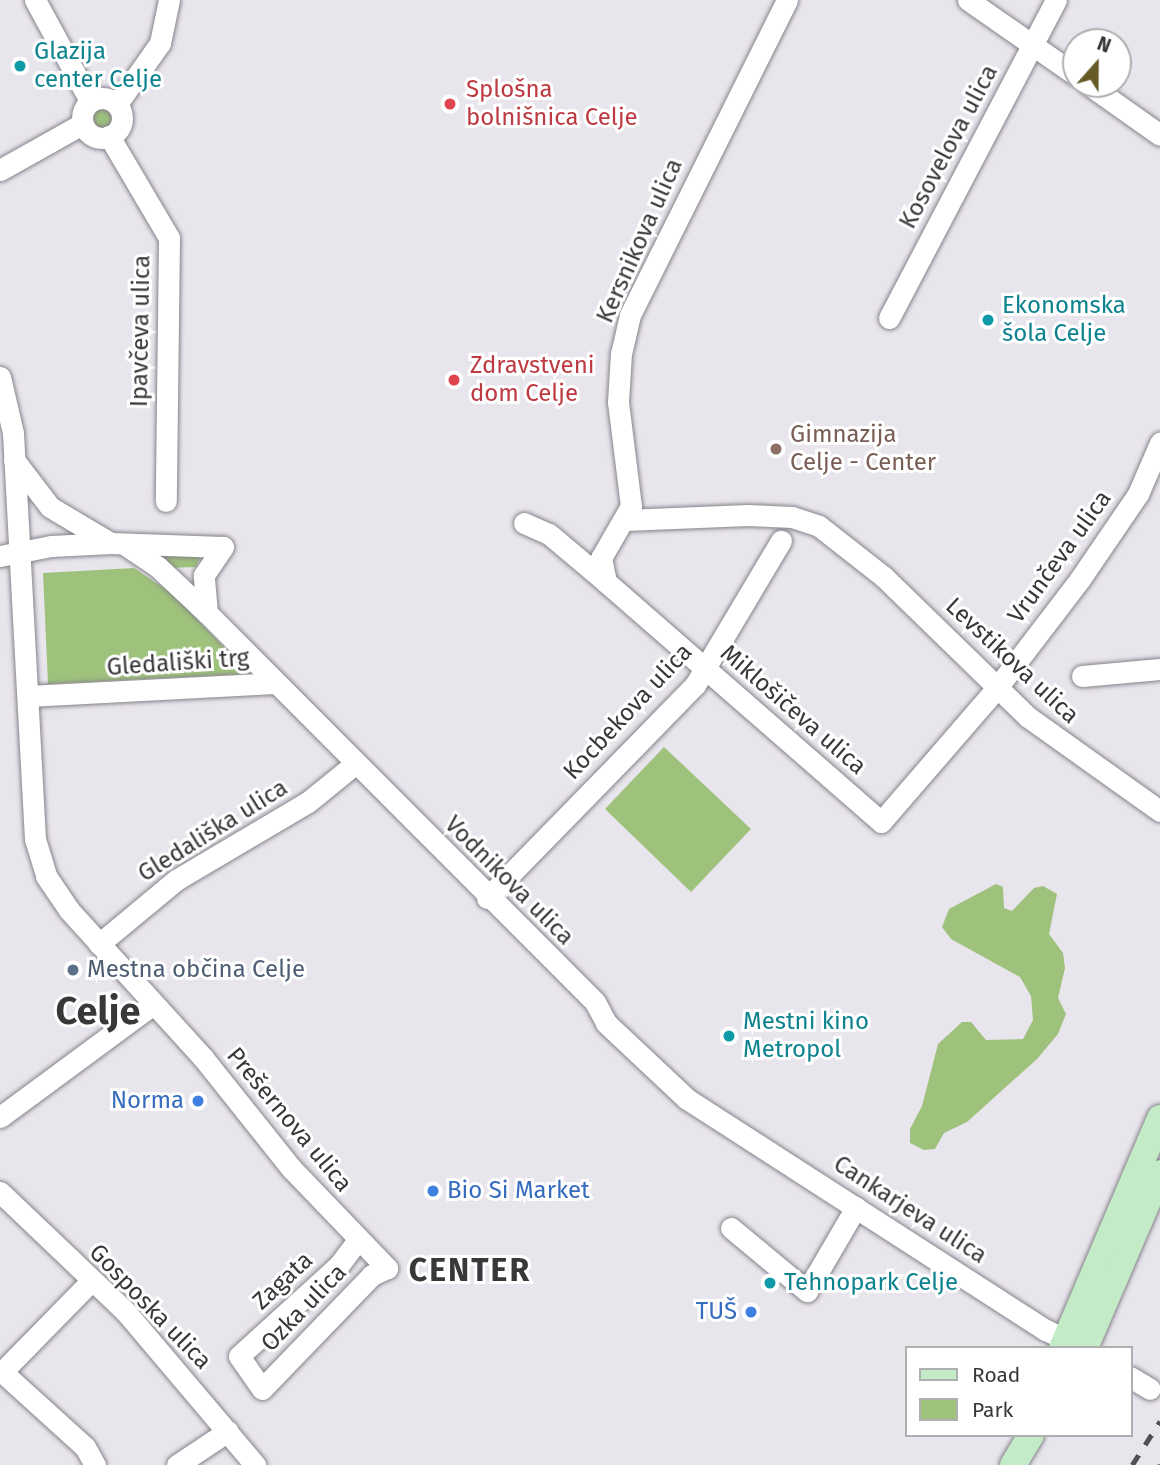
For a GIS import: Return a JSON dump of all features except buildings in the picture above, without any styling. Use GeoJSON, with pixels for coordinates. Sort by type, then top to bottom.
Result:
{"type":"FeatureCollection","features":[{"type":"Feature","properties":{"kind":"main road"},"geometry":{"type":"LineString","coordinates":[[1074,1346],[1160,1118]]}},
{"type":"Feature","properties":{"kind":"main road"},"geometry":{"type":"LineString","coordinates":[[1074,1346],[1160,1173]]}},
{"type":"Feature","properties":{"kind":"main road"},"geometry":{"type":"LineString","coordinates":[[998,1465],[1014,1437]]}},
{"type":"Feature","properties":{"kind":"main road"},"geometry":{"type":"LineString","coordinates":[[1013,1465],[1030,1437]]}},
{"type":"Feature","properties":{"kind":"street"},"geometry":{"type":"LineString","coordinates":[[35,0],[90,101]]}},
{"type":"Feature","properties":{"kind":"street"},"geometry":{"type":"LineString","coordinates":[[117,104],[160,43],[169,0]]}},
{"type":"Feature","properties":{"kind":"street","name":"Kersnikova ulica"},"geometry":{"type":"LineString","coordinates":[[625,520],[632,487],[618,402],[621,353],[630,314],[787,0]]}},
{"type":"Feature","properties":{"kind":"street"},"geometry":{"type":"LineString","coordinates":[[968,0],[1062,65]]}},
{"type":"Feature","properties":{"kind":"street","name":"Kosovelova ulica"},"geometry":{"type":"LineString","coordinates":[[889,318],[1056,0]]}},
{"type":"Feature","properties":{"kind":"street"},"geometry":{"type":"LineString","coordinates":[[107,98],[117,104],[121,122],[109,136],[96,137],[82,124],[82,111],[90,101],[107,98]]}},
{"type":"Feature","properties":{"kind":"street"},"geometry":{"type":"LineString","coordinates":[[1108,98],[1160,135]]}},
{"type":"Feature","properties":{"kind":"street"},"geometry":{"type":"LineString","coordinates":[[0,170],[82,124]]}},
{"type":"Feature","properties":{"kind":"street","name":"Ipavčeva ulica"},"geometry":{"type":"LineString","coordinates":[[109,136],[169,237],[166,501]]}},
{"type":"Feature","properties":{"kind":"street","name":"Prešernova ulica"},"geometry":{"type":"LineString","coordinates":[[0,377],[8,402],[14,460],[10,554],[29,696],[37,851],[54,889],[99,944],[291,1168],[387,1268]]}},
{"type":"Feature","properties":{"kind":"street","name":"Vrunčeva ulica"},"geometry":{"type":"LineString","coordinates":[[881,822],[996,689],[1116,530],[1138,494],[1160,443]]}},
{"type":"Feature","properties":{"kind":"street","name":"Gledališki trg"},"geometry":{"type":"LineString","coordinates":[[14,460],[50,507],[157,566],[207,613],[274,683]]}},
{"type":"Feature","properties":{"kind":"street","name":"Levstikova ulica"},"geometry":{"type":"LineString","coordinates":[[625,520],[792,517],[839,538],[903,595],[996,689],[1072,752],[1160,811]]}},
{"type":"Feature","properties":{"kind":"street"},"geometry":{"type":"LineString","coordinates":[[606,582],[601,558],[625,520]]}},
{"type":"Feature","properties":{"kind":"street","name":"Miklošičeva ulica"},"geometry":{"type":"LineString","coordinates":[[524,523],[549,534],[881,822]]}},
{"type":"Feature","properties":{"kind":"street","name":"Kocbekova ulica"},"geometry":{"type":"LineString","coordinates":[[486,898],[707,669],[781,541]]}},
{"type":"Feature","properties":{"kind":"street"},"geometry":{"type":"LineString","coordinates":[[10,554],[118,543]]}},
{"type":"Feature","properties":{"kind":"street","name":"Gledališki trg"},"geometry":{"type":"LineString","coordinates":[[118,543],[223,547],[205,575],[207,613]]}},
{"type":"Feature","properties":{"kind":"street"},"geometry":{"type":"LineString","coordinates":[[1082,676],[1160,669]]}},
{"type":"Feature","properties":{"kind":"street","name":"Gledališki trg"},"geometry":{"type":"LineString","coordinates":[[29,696],[274,683]]}},
{"type":"Feature","properties":{"kind":"street","name":"Vodnikova ulica"},"geometry":{"type":"LineString","coordinates":[[274,683],[356,763],[486,898],[595,1002],[606,1023],[687,1100],[708,1114]]}},
{"type":"Feature","properties":{"kind":"street","name":"Gledališka ulica"},"geometry":{"type":"LineString","coordinates":[[99,944],[176,880],[308,802],[356,763]]}},
{"type":"Feature","properties":{"kind":"street"},"geometry":{"type":"LineString","coordinates":[[0,1117],[153,1004]]}},
{"type":"Feature","properties":{"kind":"street","name":"Cankarjeva ulica"},"geometry":{"type":"LineString","coordinates":[[708,1114],[1074,1346]]}},
{"type":"Feature","properties":{"kind":"street","name":"Gosposka ulica"},"geometry":{"type":"LineString","coordinates":[[0,1192],[125,1311],[255,1465]]}},
{"type":"Feature","properties":{"kind":"street"},"geometry":{"type":"LineString","coordinates":[[731,1228],[807,1291],[856,1207]]}},
{"type":"Feature","properties":{"kind":"street","name":"Zagata"},"geometry":{"type":"LineString","coordinates":[[262,1389],[239,1356],[339,1265],[358,1240]]}},
{"type":"Feature","properties":{"kind":"street","name":"Ozka ulica"},"geometry":{"type":"LineString","coordinates":[[262,1389],[372,1275],[387,1268]]}},
{"type":"Feature","properties":{"kind":"street"},"geometry":{"type":"LineString","coordinates":[[91,1281],[1,1371],[69,1432],[95,1465]]}},
{"type":"Feature","properties":{"kind":"street"},"geometry":{"type":"LineString","coordinates":[[1132,1378],[1150,1389]]}},
{"type":"Feature","properties":{"kind":"street"},"geometry":{"type":"LineString","coordinates":[[177,1465],[228,1432]]}},
{"type":"Feature","properties":{"kind":"green space"},"geometry":{"type":"Polygon","coordinates":[[[97,107],[105,107],[112,114],[112,122],[105,129],[97,129],[90,122],[90,114],[97,107]]]}},
{"type":"Feature","properties":{"kind":"green space"},"geometry":{"type":"Polygon","coordinates":[[[201,554],[196,567],[167,568],[161,556],[201,554]]]}},
{"type":"Feature","properties":{"kind":"green space"},"geometry":{"type":"Polygon","coordinates":[[[134,568],[174,595],[238,662],[245,674],[48,684],[43,573],[134,568]]]}},
{"type":"Feature","properties":{"kind":"green space"},"geometry":{"type":"Polygon","coordinates":[[[664,747],[751,829],[691,892],[605,809],[664,747]]]}},
{"type":"Feature","properties":{"kind":"green space"},"geometry":{"type":"Polygon","coordinates":[[[996,884],[1003,887],[1004,908],[1012,911],[1034,888],[1043,886],[1057,894],[1049,934],[1063,953],[1065,968],[1058,998],[1066,1014],[1058,1034],[1037,1059],[967,1122],[944,1133],[935,1149],[924,1150],[910,1143],[910,1129],[922,1106],[938,1044],[962,1022],[971,1022],[986,1040],[1023,1039],[1033,1020],[1031,996],[1020,977],[951,939],[942,927],[949,909],[996,884]]]}},
{"type":"Feature","properties":{"kind":"railway"},"geometry":{"type":"LineString","coordinates":[[1132,1465],[1160,1421]]}},
{"type":"Feature","properties":{"kind":"place","name":"Glazija center Celje"},"geometry":{"type":"Point","coordinates":[20,66]}},
{"type":"Feature","properties":{"kind":"place","name":"Splošna bolnišnica Celje"},"geometry":{"type":"Point","coordinates":[450,104]}},
{"type":"Feature","properties":{"kind":"place","name":"Ekonomska šola Celje"},"geometry":{"type":"Point","coordinates":[988,320]}},
{"type":"Feature","properties":{"kind":"place","name":"Zdravstveni dom Celje"},"geometry":{"type":"Point","coordinates":[454,380]}},
{"type":"Feature","properties":{"kind":"place","name":"Gimnazija Celje - Center"},"geometry":{"type":"Point","coordinates":[776,449]}},
{"type":"Feature","properties":{"kind":"place","name":"Mestna občina Celje"},"geometry":{"type":"Point","coordinates":[73,970]}},
{"type":"Feature","properties":{"kind":"place","name":"Mestni kino Metropol"},"geometry":{"type":"Point","coordinates":[729,1036]}},
{"type":"Feature","properties":{"kind":"place","name":"Norma"},"geometry":{"type":"Point","coordinates":[198,1101]}},
{"type":"Feature","properties":{"kind":"place","name":"Bio Si Market"},"geometry":{"type":"Point","coordinates":[433,1191]}},
{"type":"Feature","properties":{"kind":"place","name":"Tehnopark Celje"},"geometry":{"type":"Point","coordinates":[770,1283]}},
{"type":"Feature","properties":{"kind":"place","name":"TUŠ"},"geometry":{"type":"Point","coordinates":[751,1312]}},
{"type":"Feature","properties":{"kind":"district","name":"Celje"},"geometry":{"type":"Point","coordinates":[98,1012]}},
{"type":"Feature","properties":{"kind":"district","name":"CENTER"},"geometry":{"type":"Point","coordinates":[470,1270]}}]}
